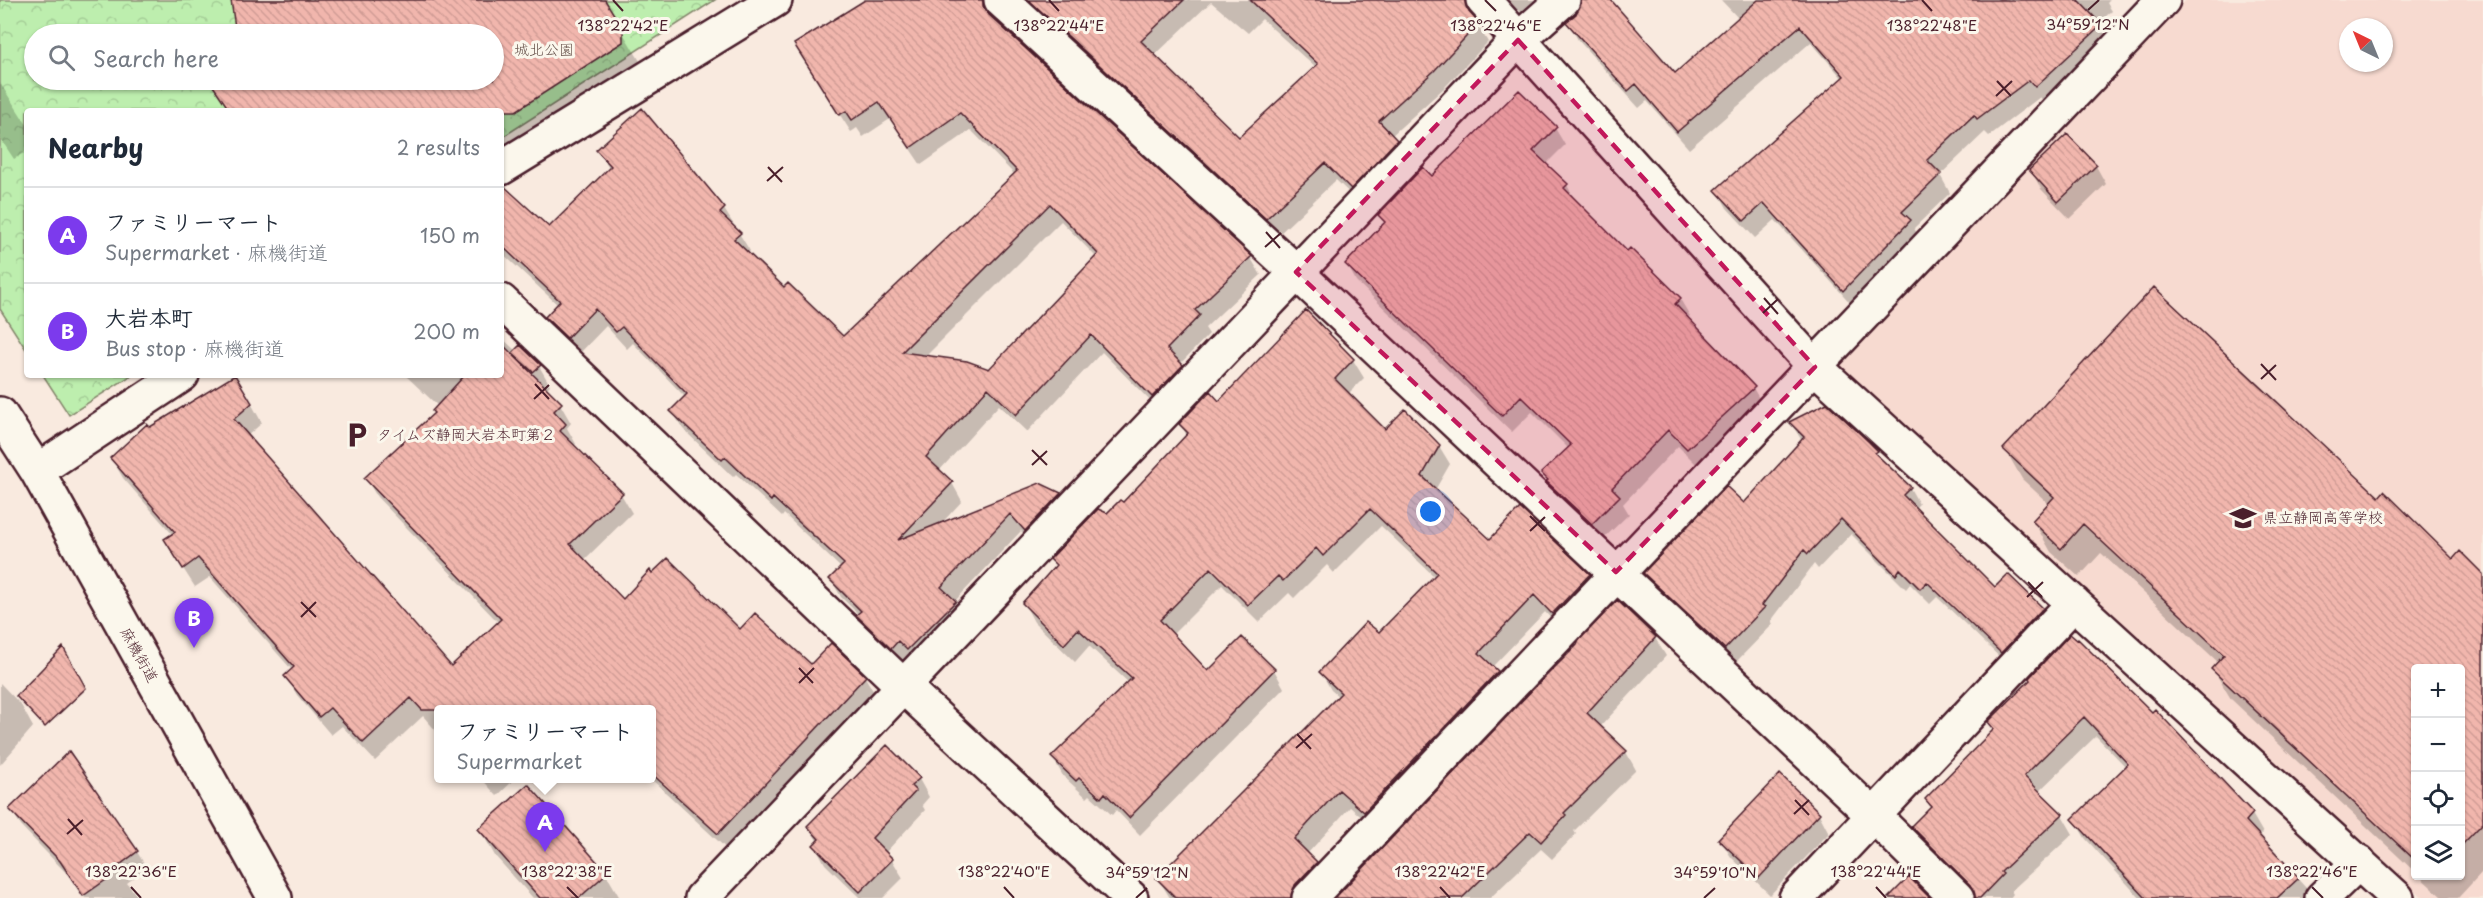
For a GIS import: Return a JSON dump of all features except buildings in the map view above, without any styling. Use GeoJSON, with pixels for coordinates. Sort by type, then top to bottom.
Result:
{"type":"FeatureCollection","features":[{"type":"Feature","properties":{"kind":"street"},"geometry":{"type":"LineString","coordinates":[[504,166],[775,0]]}},
{"type":"Feature","properties":{"kind":"street"},"geometry":{"type":"LineString","coordinates":[[1001,0],[1616,572],[1874,816],[1957,898]]}},
{"type":"Feature","properties":{"kind":"street"},"geometry":{"type":"LineString","coordinates":[[1483,0],[1815,368],[2397,898]]}},
{"type":"Feature","properties":{"kind":"street"},"geometry":{"type":"LineString","coordinates":[[702,898],[902,685],[1518,40],[1563,0]]}},
{"type":"Feature","properties":{"kind":"street"},"geometry":{"type":"LineString","coordinates":[[1309,898],[1616,572],[1815,368],[2163,0]]}},
{"type":"Feature","properties":{"kind":"street"},"geometry":{"type":"LineString","coordinates":[[504,304],[902,685],[1131,898]]}},
{"type":"Feature","properties":{"kind":"street"},"geometry":{"type":"LineString","coordinates":[[37,471],[177,378]]}},
{"type":"Feature","properties":{"kind":"street","name":"麻機街道"},"geometry":{"type":"LineString","coordinates":[[0,414],[37,471],[275,898]]}},
{"type":"Feature","properties":{"kind":"street"},"geometry":{"type":"LineString","coordinates":[[1796,898],[2074,603]]}},
{"type":"Feature","properties":{"kind":"street"},"geometry":{"type":"LineString","coordinates":[[2322,898],[2359,862]]}},
{"type":"Feature","properties":{"kind":"highlighted area"},"geometry":{"type":"Polygon","coordinates":[[[1518,40],[1815,367],[1616,572],[1296,272],[1518,40]]]}},
{"type":"Feature","properties":{"kind":"shaded area","name":"県立静岡高等学校"},"geometry":{"type":"Polygon","coordinates":[[[2186,0],[2483,0],[2483,898],[2423,898],[1836,368],[2186,0]]]}},
{"type":"Feature","properties":{"kind":"green space","name":"城北公園"},"geometry":{"type":"Polygon","coordinates":[[[0,0],[715,0],[504,136],[504,108],[24,108],[24,346],[0,309],[0,0]]]}},
{"type":"Feature","properties":{"kind":"green space"},"geometry":{"type":"Polygon","coordinates":[[[45,378],[127,378],[69,415],[45,378]]]}},
{"type":"Feature","properties":{"kind":"place","name":"タイムズ静岡大岩本町第２"},"geometry":{"type":"Point","coordinates":[357,435]}},
{"type":"Feature","properties":{"kind":"place","name":"県立静岡高等学校"},"geometry":{"type":"Point","coordinates":[2243,518]}},
{"type":"Feature","properties":{"kind":"place","name":"大岩本町"},"geometry":{"type":"Point","coordinates":[194,648]}},
{"type":"Feature","properties":{"kind":"place","name":"ファミリーマート"},"geometry":{"type":"Point","coordinates":[545,852]}}]}
